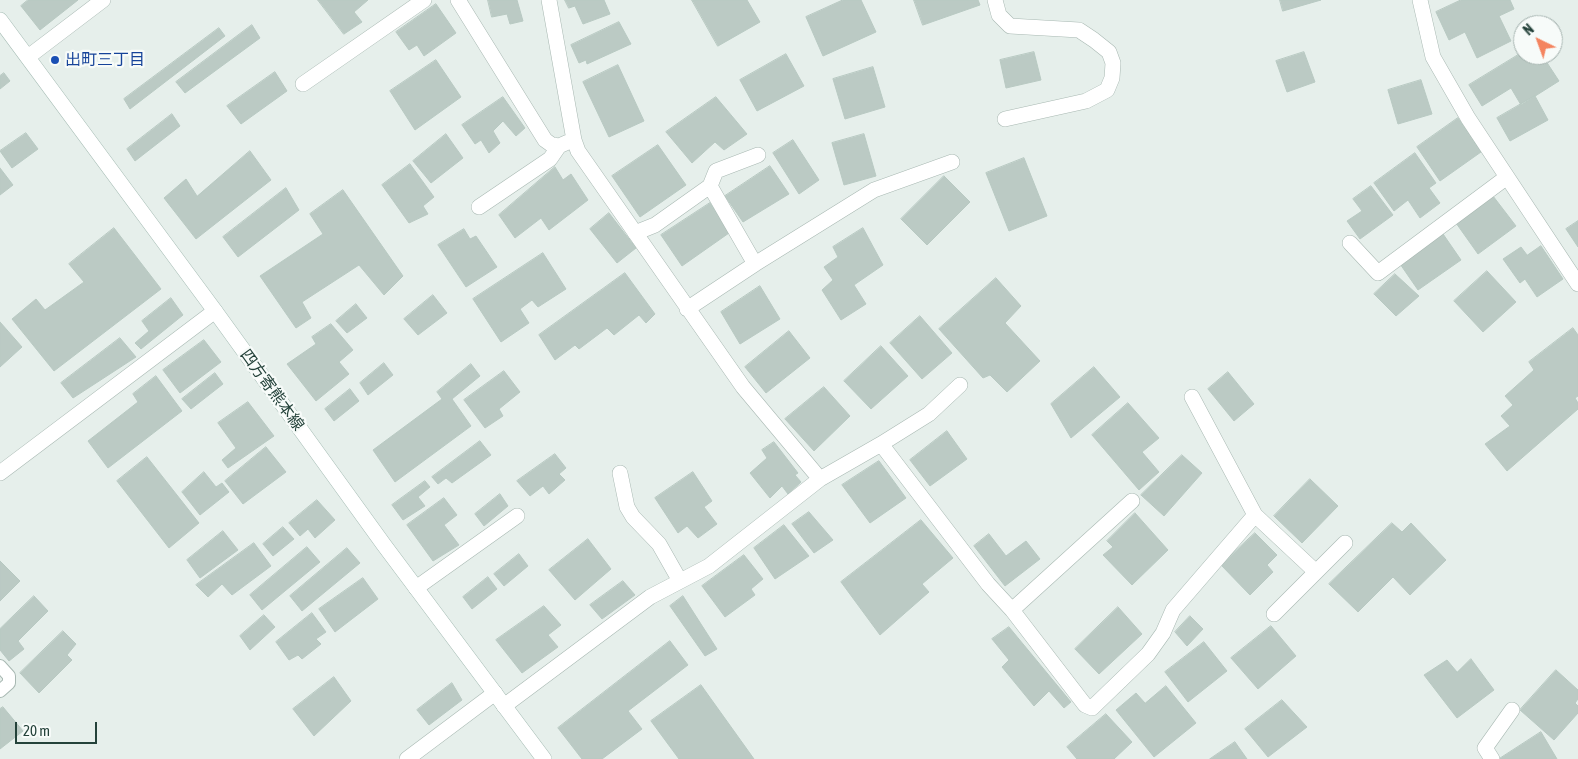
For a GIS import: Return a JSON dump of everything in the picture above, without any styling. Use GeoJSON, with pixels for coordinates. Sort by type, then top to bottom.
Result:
{"type":"FeatureCollection","features":[{"type":"Feature","properties":{"kind":"street"},"geometry":{"type":"LineString","coordinates":[[28,56],[104,0]]}},
{"type":"Feature","properties":{"kind":"street"},"geometry":{"type":"LineString","coordinates":[[303,84],[424,0]]}},
{"type":"Feature","properties":{"kind":"street"},"geometry":{"type":"LineString","coordinates":[[458,0],[545,140],[559,146]]}},
{"type":"Feature","properties":{"kind":"street"},"geometry":{"type":"LineString","coordinates":[[549,0],[574,140],[578,151],[743,388],[820,479]]}},
{"type":"Feature","properties":{"kind":"street"},"geometry":{"type":"LineString","coordinates":[[995,0],[999,15],[1010,26],[1079,30],[1109,52],[1113,63],[1112,78],[1107,90],[1100,94],[1086,101],[1005,120]]}},
{"type":"Feature","properties":{"kind":"street"},"geometry":{"type":"LineString","coordinates":[[1420,0],[1434,57],[1468,118],[1578,284]]}},
{"type":"Feature","properties":{"kind":"street","name":"四方寄熊本線"},"geometry":{"type":"LineString","coordinates":[[0,20],[216,311],[416,588],[544,759]]}},
{"type":"Feature","properties":{"kind":"street"},"geometry":{"type":"LineString","coordinates":[[479,207],[550,159],[559,146],[574,140]]}},
{"type":"Feature","properties":{"kind":"street"},"geometry":{"type":"LineString","coordinates":[[635,233],[655,225],[710,186],[716,171],[758,155]]}},
{"type":"Feature","properties":{"kind":"street"},"geometry":{"type":"LineString","coordinates":[[687,309],[874,190],[952,162]]}},
{"type":"Feature","properties":{"kind":"street"},"geometry":{"type":"LineString","coordinates":[[1350,243],[1378,273],[1507,177]]}},
{"type":"Feature","properties":{"kind":"street"},"geometry":{"type":"LineString","coordinates":[[710,186],[755,264]]}},
{"type":"Feature","properties":{"kind":"street"},"geometry":{"type":"LineString","coordinates":[[0,473],[216,311]]}},
{"type":"Feature","properties":{"kind":"street"},"geometry":{"type":"LineString","coordinates":[[504,706],[650,597],[710,566],[820,479],[929,414],[960,384]]}},
{"type":"Feature","properties":{"kind":"street"},"geometry":{"type":"LineString","coordinates":[[1192,397],[1255,515],[1316,572]]}},
{"type":"Feature","properties":{"kind":"street"},"geometry":{"type":"LineString","coordinates":[[881,444],[988,584],[1012,610],[1085,705],[1092,708],[1148,654],[1163,633],[1172,610],[1255,515]]}},
{"type":"Feature","properties":{"kind":"street"},"geometry":{"type":"LineString","coordinates":[[620,473],[627,508],[633,517],[660,544],[680,581]]}},
{"type":"Feature","properties":{"kind":"street"},"geometry":{"type":"LineString","coordinates":[[1012,610],[1132,501]]}},
{"type":"Feature","properties":{"kind":"street"},"geometry":{"type":"LineString","coordinates":[[416,588],[517,516]]}},
{"type":"Feature","properties":{"kind":"street"},"geometry":{"type":"LineString","coordinates":[[1274,614],[1345,543]]}},
{"type":"Feature","properties":{"kind":"street"},"geometry":{"type":"LineString","coordinates":[[407,759],[495,693]]}},
{"type":"Feature","properties":{"kind":"street"},"geometry":{"type":"LineString","coordinates":[[1492,759],[1485,748],[1512,710]]}},
{"type":"Feature","properties":{"kind":"lane"},"geometry":{"type":"LineString","coordinates":[[0,666],[9,676],[9,683],[0,691]]}},
{"type":"Feature","properties":{"kind":"building"},"geometry":{"type":"Polygon","coordinates":[[[28,0],[78,0],[40,30],[21,6],[28,0]]]}},
{"type":"Feature","properties":{"kind":"building"},"geometry":{"type":"Polygon","coordinates":[[[318,0],[368,0],[354,12],[362,22],[344,34],[318,0]]]}},
{"type":"Feature","properties":{"kind":"building"},"geometry":{"type":"Polygon","coordinates":[[[488,0],[517,0],[523,21],[510,24],[507,14],[492,17],[488,0]]]}},
{"type":"Feature","properties":{"kind":"building"},"geometry":{"type":"Polygon","coordinates":[[[565,0],[604,0],[610,14],[583,24],[575,6],[569,8],[565,0]]]}},
{"type":"Feature","properties":{"kind":"building"},"geometry":{"type":"Polygon","coordinates":[[[692,0],[747,0],[760,22],[718,46],[692,0]]]}},
{"type":"Feature","properties":{"kind":"building"},"geometry":{"type":"Polygon","coordinates":[[[843,0],[861,0],[876,32],[823,56],[806,17],[843,0]]]}},
{"type":"Feature","properties":{"kind":"building"},"geometry":{"type":"Polygon","coordinates":[[[914,0],[978,0],[980,5],[923,25],[914,0]]]}},
{"type":"Feature","properties":{"kind":"building"},"geometry":{"type":"Polygon","coordinates":[[[1280,0],[1321,0],[1283,11],[1280,0]]]}},
{"type":"Feature","properties":{"kind":"building"},"geometry":{"type":"Polygon","coordinates":[[[1461,0],[1510,0],[1514,9],[1499,16],[1511,41],[1477,58],[1465,32],[1449,40],[1436,12],[1461,0]]]}},
{"type":"Feature","properties":{"kind":"building"},"geometry":{"type":"Polygon","coordinates":[[[436,4],[456,33],[424,56],[417,45],[409,50],[396,32],[436,4]]]}},
{"type":"Feature","properties":{"kind":"building"},"geometry":{"type":"Polygon","coordinates":[[[619,22],[631,44],[587,64],[586,60],[579,63],[571,45],[619,22]]]}},
{"type":"Feature","properties":{"kind":"building"},"geometry":{"type":"Polygon","coordinates":[[[252,25],[260,38],[185,93],[176,82],[252,25]]]}},
{"type":"Feature","properties":{"kind":"building"},"geometry":{"type":"Polygon","coordinates":[[[219,28],[225,36],[130,109],[124,99],[219,28]]]}},
{"type":"Feature","properties":{"kind":"building"},"geometry":{"type":"Polygon","coordinates":[[[1034,52],[1041,80],[1006,88],[1000,60],[1034,52]]]}},
{"type":"Feature","properties":{"kind":"building"},"geometry":{"type":"Polygon","coordinates":[[[1304,52],[1315,82],[1287,92],[1276,61],[1304,52]]]}},
{"type":"Feature","properties":{"kind":"building"},"geometry":{"type":"Polygon","coordinates":[[[786,54],[804,86],[757,111],[740,80],[786,54]]]}},
{"type":"Feature","properties":{"kind":"building"},"geometry":{"type":"Polygon","coordinates":[[[1513,58],[1513,65],[1549,65],[1559,81],[1521,105],[1511,88],[1482,106],[1469,85],[1513,58]]]}},
{"type":"Feature","properties":{"kind":"building"},"geometry":{"type":"Polygon","coordinates":[[[436,60],[461,97],[415,130],[390,91],[436,60]]]}},
{"type":"Feature","properties":{"kind":"building"},"geometry":{"type":"Polygon","coordinates":[[[618,65],[644,121],[609,137],[583,82],[618,65]]]}},
{"type":"Feature","properties":{"kind":"building"},"geometry":{"type":"Polygon","coordinates":[[[873,67],[885,107],[845,119],[833,79],[873,67]]]}},
{"type":"Feature","properties":{"kind":"building"},"geometry":{"type":"Polygon","coordinates":[[[275,72],[287,91],[241,124],[227,106],[275,72]]]}},
{"type":"Feature","properties":{"kind":"building"},"geometry":{"type":"Polygon","coordinates":[[[4,73],[10,81],[0,89],[0,76],[4,73]]]}},
{"type":"Feature","properties":{"kind":"building"},"geometry":{"type":"Polygon","coordinates":[[[1421,80],[1432,114],[1398,124],[1388,90],[1421,80]]]}},
{"type":"Feature","properties":{"kind":"building"},"geometry":{"type":"Polygon","coordinates":[[[1535,96],[1548,120],[1510,141],[1497,118],[1535,96]]]}},
{"type":"Feature","properties":{"kind":"building"},"geometry":{"type":"Polygon","coordinates":[[[503,97],[525,128],[516,136],[503,121],[493,131],[500,143],[489,153],[481,140],[475,144],[462,125],[503,97]]]}},
{"type":"Feature","properties":{"kind":"building"},"geometry":{"type":"Polygon","coordinates":[[[716,97],[747,134],[724,150],[715,142],[692,163],[666,132],[716,97]]]}},
{"type":"Feature","properties":{"kind":"building"},"geometry":{"type":"Polygon","coordinates":[[[172,114],[180,126],[135,161],[127,149],[172,114]]]}},
{"type":"Feature","properties":{"kind":"building"},"geometry":{"type":"Polygon","coordinates":[[[1458,118],[1481,152],[1440,181],[1417,147],[1458,118]]]}},
{"type":"Feature","properties":{"kind":"building"},"geometry":{"type":"Polygon","coordinates":[[[26,133],[38,149],[12,168],[0,151],[26,133]]]}},
{"type":"Feature","properties":{"kind":"building"},"geometry":{"type":"Polygon","coordinates":[[[446,134],[463,158],[431,183],[413,161],[446,134]]]}},
{"type":"Feature","properties":{"kind":"building"},"geometry":{"type":"Polygon","coordinates":[[[864,134],[876,176],[844,185],[832,143],[864,134]]]}},
{"type":"Feature","properties":{"kind":"building"},"geometry":{"type":"Polygon","coordinates":[[[793,140],[819,180],[799,194],[773,153],[793,140]]]}},
{"type":"Feature","properties":{"kind":"building"},"geometry":{"type":"Polygon","coordinates":[[[658,145],[686,185],[640,217],[612,176],[658,145]]]}},
{"type":"Feature","properties":{"kind":"building"},"geometry":{"type":"Polygon","coordinates":[[[250,151],[271,180],[196,239],[164,198],[186,179],[197,196],[250,151]]]}},
{"type":"Feature","properties":{"kind":"building"},"geometry":{"type":"Polygon","coordinates":[[[1415,153],[1436,183],[1429,188],[1440,203],[1420,218],[1408,200],[1394,211],[1374,183],[1415,153]]]}},
{"type":"Feature","properties":{"kind":"building"},"geometry":{"type":"Polygon","coordinates":[[[1024,158],[1047,216],[1009,231],[986,173],[1024,158]]]}},
{"type":"Feature","properties":{"kind":"building"},"geometry":{"type":"Polygon","coordinates":[[[410,164],[434,197],[423,206],[428,214],[409,223],[382,185],[410,164]]]}},
{"type":"Feature","properties":{"kind":"building"},"geometry":{"type":"Polygon","coordinates":[[[770,166],[789,194],[743,222],[725,196],[770,166]]]}},
{"type":"Feature","properties":{"kind":"building"},"geometry":{"type":"Polygon","coordinates":[[[555,167],[563,180],[571,174],[588,200],[549,230],[541,218],[515,238],[499,215],[555,167]]]}},
{"type":"Feature","properties":{"kind":"building"},"geometry":{"type":"Polygon","coordinates":[[[0,168],[13,185],[0,195],[0,168]]]}},
{"type":"Feature","properties":{"kind":"building"},"geometry":{"type":"Polygon","coordinates":[[[944,176],[970,202],[927,245],[901,219],[944,176]]]}},
{"type":"Feature","properties":{"kind":"building"},"geometry":{"type":"Polygon","coordinates":[[[1371,186],[1393,215],[1360,239],[1347,221],[1362,211],[1353,199],[1371,186]]]}},
{"type":"Feature","properties":{"kind":"building"},"geometry":{"type":"Polygon","coordinates":[[[286,188],[299,210],[238,257],[223,237],[286,188]]]}},
{"type":"Feature","properties":{"kind":"building"},"geometry":{"type":"Polygon","coordinates":[[[343,190],[403,276],[384,295],[359,265],[302,302],[311,318],[296,328],[260,276],[323,234],[310,214],[343,190]]]}},
{"type":"Feature","properties":{"kind":"building"},"geometry":{"type":"Polygon","coordinates":[[[1493,196],[1516,226],[1478,254],[1456,223],[1493,196]]]}},
{"type":"Feature","properties":{"kind":"building"},"geometry":{"type":"Polygon","coordinates":[[[710,203],[729,233],[682,266],[661,235],[710,203]]]}},
{"type":"Feature","properties":{"kind":"building"},"geometry":{"type":"Polygon","coordinates":[[[609,213],[636,248],[617,263],[590,229],[609,213]]]}},
{"type":"Feature","properties":{"kind":"building"},"geometry":{"type":"Polygon","coordinates":[[[1578,221],[1578,247],[1566,229],[1578,221]]]}},
{"type":"Feature","properties":{"kind":"building"},"geometry":{"type":"Polygon","coordinates":[[[114,228],[161,289],[54,371],[12,319],[36,299],[45,310],[84,282],[69,264],[114,228]]]}},
{"type":"Feature","properties":{"kind":"building"},"geometry":{"type":"Polygon","coordinates":[[[863,228],[883,265],[854,285],[866,304],[841,320],[822,290],[833,280],[824,267],[838,257],[833,247],[863,228]]]}},
{"type":"Feature","properties":{"kind":"building"},"geometry":{"type":"Polygon","coordinates":[[[464,229],[470,239],[476,236],[497,267],[466,287],[438,245],[464,229]]]}},
{"type":"Feature","properties":{"kind":"building"},"geometry":{"type":"Polygon","coordinates":[[[1441,231],[1461,260],[1418,290],[1398,261],[1441,231]]]}},
{"type":"Feature","properties":{"kind":"building"},"geometry":{"type":"Polygon","coordinates":[[[1541,246],[1563,279],[1537,297],[1525,279],[1520,283],[1503,259],[1521,247],[1527,255],[1541,246]]]}},
{"type":"Feature","properties":{"kind":"building"},"geometry":{"type":"Polygon","coordinates":[[[543,253],[566,289],[538,307],[532,300],[520,309],[529,323],[501,342],[473,299],[543,253]]]}},
{"type":"Feature","properties":{"kind":"building"},"geometry":{"type":"Polygon","coordinates":[[[1487,271],[1516,302],[1483,332],[1454,301],[1487,271]]]}},
{"type":"Feature","properties":{"kind":"building"},"geometry":{"type":"Polygon","coordinates":[[[625,273],[655,314],[646,323],[639,315],[614,335],[607,328],[579,349],[575,345],[555,360],[539,335],[625,273]]]}},
{"type":"Feature","properties":{"kind":"building"},"geometry":{"type":"Polygon","coordinates":[[[1395,274],[1419,296],[1396,316],[1374,294],[1395,274]]]}},
{"type":"Feature","properties":{"kind":"building"},"geometry":{"type":"Polygon","coordinates":[[[996,278],[1021,306],[1005,323],[1040,361],[1007,392],[990,375],[983,378],[939,329],[996,278]]]}},
{"type":"Feature","properties":{"kind":"building"},"geometry":{"type":"Polygon","coordinates":[[[760,286],[780,319],[740,344],[721,312],[760,286]]]}},
{"type":"Feature","properties":{"kind":"building"},"geometry":{"type":"Polygon","coordinates":[[[433,295],[447,313],[418,335],[404,319],[433,295]]]}},
{"type":"Feature","properties":{"kind":"building"},"geometry":{"type":"Polygon","coordinates":[[[171,298],[183,315],[141,349],[135,343],[149,331],[142,321],[171,298]]]}},
{"type":"Feature","properties":{"kind":"building"},"geometry":{"type":"Polygon","coordinates":[[[356,304],[367,318],[347,333],[336,321],[356,304]]]}},
{"type":"Feature","properties":{"kind":"building"},"geometry":{"type":"Polygon","coordinates":[[[920,316],[952,353],[922,379],[890,343],[920,316]]]}},
{"type":"Feature","properties":{"kind":"building"},"geometry":{"type":"Polygon","coordinates":[[[0,322],[22,347],[0,367],[0,322]]]}},
{"type":"Feature","properties":{"kind":"building"},"geometry":{"type":"Polygon","coordinates":[[[331,324],[353,350],[339,362],[349,374],[316,401],[287,364],[316,344],[312,337],[331,324]]]}},
{"type":"Feature","properties":{"kind":"building"},"geometry":{"type":"Polygon","coordinates":[[[1573,328],[1578,335],[1578,396],[1575,398],[1578,403],[1578,409],[1507,471],[1485,444],[1510,426],[1501,416],[1513,405],[1505,396],[1534,370],[1529,362],[1573,328]]]}},
{"type":"Feature","properties":{"kind":"building"},"geometry":{"type":"Polygon","coordinates":[[[789,331],[810,358],[766,393],[745,367],[789,331]]]}},
{"type":"Feature","properties":{"kind":"building"},"geometry":{"type":"Polygon","coordinates":[[[120,338],[136,357],[73,398],[61,383],[120,338]]]}},
{"type":"Feature","properties":{"kind":"building"},"geometry":{"type":"Polygon","coordinates":[[[204,340],[221,362],[180,393],[163,370],[204,340]]]}},
{"type":"Feature","properties":{"kind":"building"},"geometry":{"type":"Polygon","coordinates":[[[881,346],[908,376],[871,409],[844,381],[881,346]]]}},
{"type":"Feature","properties":{"kind":"building"},"geometry":{"type":"Polygon","coordinates":[[[384,363],[393,375],[368,395],[360,383],[384,363]]]}},
{"type":"Feature","properties":{"kind":"building"},"geometry":{"type":"Polygon","coordinates":[[[471,364],[480,376],[452,399],[471,426],[395,482],[373,450],[442,399],[437,392],[471,364]]]}},
{"type":"Feature","properties":{"kind":"building"},"geometry":{"type":"Polygon","coordinates":[[[1094,367],[1120,397],[1071,438],[1051,404],[1094,367]]]}},
{"type":"Feature","properties":{"kind":"building"},"geometry":{"type":"Polygon","coordinates":[[[504,371],[520,392],[499,409],[503,416],[485,428],[464,400],[504,371]]]}},
{"type":"Feature","properties":{"kind":"building"},"geometry":{"type":"Polygon","coordinates":[[[1228,372],[1254,404],[1234,421],[1208,389],[1228,372]]]}},
{"type":"Feature","properties":{"kind":"building"},"geometry":{"type":"Polygon","coordinates":[[[215,373],[223,384],[191,409],[182,399],[215,373]]]}},
{"type":"Feature","properties":{"kind":"building"},"geometry":{"type":"Polygon","coordinates":[[[156,376],[182,411],[108,468],[88,441],[138,402],[133,394],[156,376]]]}},
{"type":"Feature","properties":{"kind":"building"},"geometry":{"type":"Polygon","coordinates":[[[824,387],[850,416],[814,451],[785,419],[824,387]]]}},
{"type":"Feature","properties":{"kind":"building"},"geometry":{"type":"Polygon","coordinates":[[[350,389],[359,401],[334,421],[325,409],[350,389]]]}},
{"type":"Feature","properties":{"kind":"building"},"geometry":{"type":"Polygon","coordinates":[[[248,402],[274,436],[228,468],[222,460],[236,448],[218,423],[248,402]]]}},
{"type":"Feature","properties":{"kind":"building"},"geometry":{"type":"Polygon","coordinates":[[[1128,403],[1159,438],[1142,452],[1159,472],[1139,490],[1092,435],[1128,403]]]}},
{"type":"Feature","properties":{"kind":"building"},"geometry":{"type":"Polygon","coordinates":[[[947,431],[967,459],[930,486],[910,460],[947,431]]]}},
{"type":"Feature","properties":{"kind":"building"},"geometry":{"type":"Polygon","coordinates":[[[480,441],[491,455],[452,483],[446,478],[438,484],[432,477],[480,441]]]}},
{"type":"Feature","properties":{"kind":"building"},"geometry":{"type":"Polygon","coordinates":[[[774,442],[798,473],[795,475],[801,482],[788,494],[782,486],[770,498],[750,473],[767,458],[762,450],[774,442]]]}},
{"type":"Feature","properties":{"kind":"building"},"geometry":{"type":"Polygon","coordinates":[[[266,447],[286,472],[243,504],[225,481],[266,447]]]}},
{"type":"Feature","properties":{"kind":"building"},"geometry":{"type":"Polygon","coordinates":[[[555,454],[566,468],[559,474],[565,480],[549,494],[543,486],[530,496],[517,481],[555,454]]]}},
{"type":"Feature","properties":{"kind":"building"},"geometry":{"type":"Polygon","coordinates":[[[1182,455],[1202,473],[1164,516],[1141,495],[1182,455]]]}},
{"type":"Feature","properties":{"kind":"building"},"geometry":{"type":"Polygon","coordinates":[[[147,457],[199,523],[169,548],[117,481],[147,457]]]}},
{"type":"Feature","properties":{"kind":"building"},"geometry":{"type":"Polygon","coordinates":[[[879,461],[906,498],[870,523],[842,485],[879,461]]]}},
{"type":"Feature","properties":{"kind":"building"},"geometry":{"type":"Polygon","coordinates":[[[204,472],[216,487],[222,483],[229,492],[200,515],[182,492],[204,472]]]}},
{"type":"Feature","properties":{"kind":"building"},"geometry":{"type":"Polygon","coordinates":[[[693,472],[712,501],[704,507],[717,524],[698,538],[687,526],[678,533],[655,498],[693,472]]]}},
{"type":"Feature","properties":{"kind":"building"},"geometry":{"type":"Polygon","coordinates":[[[1310,479],[1338,506],[1302,543],[1274,516],[1310,479]]]}},
{"type":"Feature","properties":{"kind":"building"},"geometry":{"type":"Polygon","coordinates":[[[425,481],[430,487],[418,497],[425,506],[403,520],[392,505],[425,481]]]}},
{"type":"Feature","properties":{"kind":"building"},"geometry":{"type":"Polygon","coordinates":[[[500,494],[508,506],[484,526],[475,514],[500,494]]]}},
{"type":"Feature","properties":{"kind":"building"},"geometry":{"type":"Polygon","coordinates":[[[444,498],[457,515],[444,525],[459,545],[433,561],[407,525],[444,498]]]}},
{"type":"Feature","properties":{"kind":"building"},"geometry":{"type":"Polygon","coordinates":[[[317,500],[335,520],[315,538],[308,529],[300,536],[289,523],[317,500]]]}},
{"type":"Feature","properties":{"kind":"building"},"geometry":{"type":"Polygon","coordinates":[[[809,512],[833,540],[814,553],[792,524],[809,512]]]}},
{"type":"Feature","properties":{"kind":"building"},"geometry":{"type":"Polygon","coordinates":[[[1135,513],[1168,550],[1132,585],[1103,555],[1113,547],[1107,541],[1135,513]]]}},
{"type":"Feature","properties":{"kind":"building"},"geometry":{"type":"Polygon","coordinates":[[[921,520],[953,558],[922,584],[929,592],[880,635],[841,582],[921,520]]]}},
{"type":"Feature","properties":{"kind":"building"},"geometry":{"type":"Polygon","coordinates":[[[1392,523],[1402,532],[1411,523],[1446,560],[1410,595],[1393,577],[1358,612],[1329,584],[1392,523]]]}},
{"type":"Feature","properties":{"kind":"building"},"geometry":{"type":"Polygon","coordinates":[[[784,525],[809,556],[775,579],[754,548],[784,525]]]}},
{"type":"Feature","properties":{"kind":"building"},"geometry":{"type":"Polygon","coordinates":[[[283,527],[294,539],[273,556],[263,544],[283,527]]]}},
{"type":"Feature","properties":{"kind":"building"},"geometry":{"type":"Polygon","coordinates":[[[223,531],[238,550],[200,578],[187,560],[223,531]]]}},
{"type":"Feature","properties":{"kind":"building"},"geometry":{"type":"Polygon","coordinates":[[[1255,533],[1277,555],[1267,565],[1273,572],[1250,595],[1221,565],[1255,533]]]}},
{"type":"Feature","properties":{"kind":"building"},"geometry":{"type":"Polygon","coordinates":[[[989,534],[1006,556],[1026,541],[1040,559],[1005,586],[974,546],[989,534]]]}},
{"type":"Feature","properties":{"kind":"building"},"geometry":{"type":"Polygon","coordinates":[[[588,539],[611,569],[575,600],[549,570],[588,539]]]}},
{"type":"Feature","properties":{"kind":"building"},"geometry":{"type":"Polygon","coordinates":[[[254,543],[271,566],[232,595],[222,584],[208,597],[196,585],[254,543]]]}},
{"type":"Feature","properties":{"kind":"building"},"geometry":{"type":"Polygon","coordinates":[[[307,547],[320,562],[262,610],[250,595],[307,547]]]}},
{"type":"Feature","properties":{"kind":"building"},"geometry":{"type":"Polygon","coordinates":[[[347,548],[360,563],[302,611],[290,596],[347,548]]]}},
{"type":"Feature","properties":{"kind":"building"},"geometry":{"type":"Polygon","coordinates":[[[519,554],[528,566],[504,586],[494,574],[519,554]]]}},
{"type":"Feature","properties":{"kind":"building"},"geometry":{"type":"Polygon","coordinates":[[[744,555],[763,579],[751,589],[755,595],[725,617],[702,586],[744,555]]]}},
{"type":"Feature","properties":{"kind":"building"},"geometry":{"type":"Polygon","coordinates":[[[0,561],[20,581],[0,601],[0,561]]]}},
{"type":"Feature","properties":{"kind":"building"},"geometry":{"type":"Polygon","coordinates":[[[488,577],[497,589],[472,609],[463,597],[488,577]]]}},
{"type":"Feature","properties":{"kind":"building"},"geometry":{"type":"Polygon","coordinates":[[[363,578],[378,599],[335,632],[319,609],[363,578]]]}},
{"type":"Feature","properties":{"kind":"building"},"geometry":{"type":"Polygon","coordinates":[[[623,581],[635,595],[602,619],[590,605],[623,581]]]}},
{"type":"Feature","properties":{"kind":"building"},"geometry":{"type":"Polygon","coordinates":[[[34,596],[48,611],[18,641],[24,649],[9,661],[0,650],[0,629],[34,596]]]}},
{"type":"Feature","properties":{"kind":"building"},"geometry":{"type":"Polygon","coordinates":[[[683,596],[717,649],[705,656],[670,606],[683,596]]]}},
{"type":"Feature","properties":{"kind":"building"},"geometry":{"type":"Polygon","coordinates":[[[544,606],[561,625],[548,635],[558,647],[522,673],[496,640],[544,606]]]}},
{"type":"Feature","properties":{"kind":"building"},"geometry":{"type":"Polygon","coordinates":[[[1118,607],[1142,634],[1099,674],[1075,649],[1118,607]]]}},
{"type":"Feature","properties":{"kind":"building"},"geometry":{"type":"Polygon","coordinates":[[[312,613],[326,632],[316,639],[321,644],[302,659],[298,655],[289,660],[276,642],[312,613]]]}},
{"type":"Feature","properties":{"kind":"building"},"geometry":{"type":"Polygon","coordinates":[[[264,615],[275,627],[250,650],[240,636],[264,615]]]}},
{"type":"Feature","properties":{"kind":"building"},"geometry":{"type":"Polygon","coordinates":[[[1190,616],[1203,629],[1187,646],[1175,632],[1190,616]]]}},
{"type":"Feature","properties":{"kind":"building"},"geometry":{"type":"Polygon","coordinates":[[[1271,626],[1296,656],[1258,689],[1231,658],[1271,626]]]}},
{"type":"Feature","properties":{"kind":"building"},"geometry":{"type":"Polygon","coordinates":[[[1009,627],[1071,702],[1064,708],[1049,691],[1034,706],[1002,667],[1009,660],[992,639],[1009,627]]]}},
{"type":"Feature","properties":{"kind":"building"},"geometry":{"type":"Polygon","coordinates":[[[63,631],[76,644],[67,655],[72,660],[39,693],[20,673],[63,631]]]}},
{"type":"Feature","properties":{"kind":"building"},"geometry":{"type":"Polygon","coordinates":[[[670,641],[688,665],[628,711],[642,729],[602,759],[582,759],[558,728],[670,641]]]}},
{"type":"Feature","properties":{"kind":"building"},"geometry":{"type":"Polygon","coordinates":[[[1204,642],[1227,671],[1188,702],[1165,672],[1204,642]]]}},
{"type":"Feature","properties":{"kind":"building"},"geometry":{"type":"Polygon","coordinates":[[[1471,659],[1494,690],[1457,718],[1424,675],[1447,660],[1457,672],[1471,659]]]}},
{"type":"Feature","properties":{"kind":"building"},"geometry":{"type":"Polygon","coordinates":[[[1556,670],[1578,690],[1578,699],[1575,703],[1578,706],[1578,713],[1554,740],[1520,710],[1556,670]]]}},
{"type":"Feature","properties":{"kind":"building"},"geometry":{"type":"Polygon","coordinates":[[[334,677],[351,701],[314,736],[293,709],[334,677]]]}},
{"type":"Feature","properties":{"kind":"building"},"geometry":{"type":"Polygon","coordinates":[[[452,683],[462,700],[429,725],[417,710],[452,683]]]}},
{"type":"Feature","properties":{"kind":"building"},"geometry":{"type":"Polygon","coordinates":[[[701,685],[754,759],[679,759],[651,721],[701,685]]]}},
{"type":"Feature","properties":{"kind":"building"},"geometry":{"type":"Polygon","coordinates":[[[1166,686],[1196,723],[1154,757],[1116,710],[1136,693],[1145,703],[1166,686]]]}},
{"type":"Feature","properties":{"kind":"building"},"geometry":{"type":"Polygon","coordinates":[[[1282,700],[1307,727],[1268,757],[1245,729],[1282,700]]]}},
{"type":"Feature","properties":{"kind":"building"},"geometry":{"type":"Polygon","coordinates":[[[3,707],[23,731],[0,749],[0,709],[3,707]]]}},
{"type":"Feature","properties":{"kind":"building"},"geometry":{"type":"Polygon","coordinates":[[[1106,714],[1132,742],[1114,759],[1077,759],[1067,747],[1106,714]]]}},
{"type":"Feature","properties":{"kind":"building"},"geometry":{"type":"Polygon","coordinates":[[[1541,732],[1557,759],[1499,759],[1541,732]]]}},
{"type":"Feature","properties":{"kind":"building"},"geometry":{"type":"Polygon","coordinates":[[[1235,742],[1247,759],[1210,759],[1235,742]]]}},
{"type":"Feature","properties":{"kind":"place","name":"出町三丁目"},"geometry":{"type":"Point","coordinates":[55,60]}}]}
